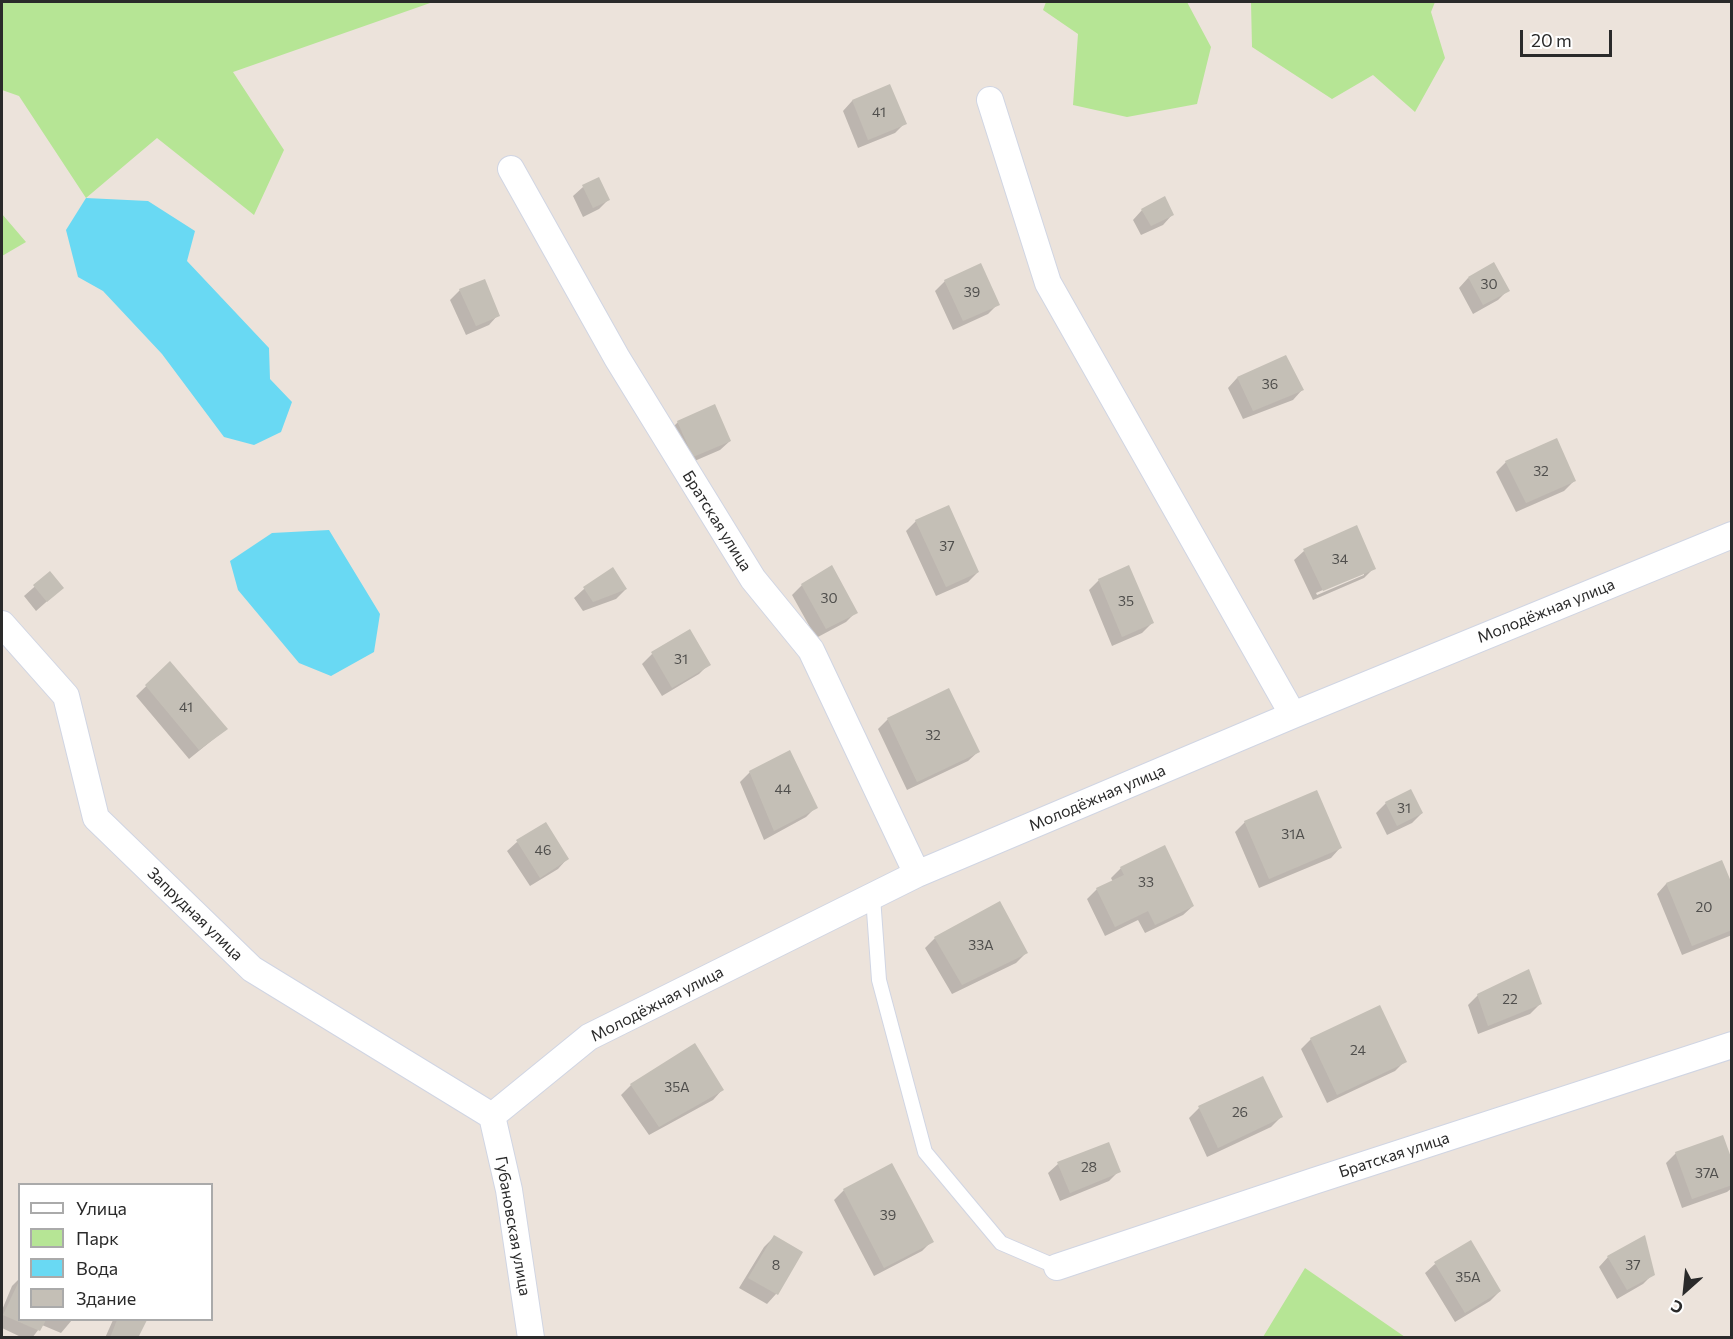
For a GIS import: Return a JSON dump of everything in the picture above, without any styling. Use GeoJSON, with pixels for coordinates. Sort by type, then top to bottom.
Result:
{"type":"FeatureCollection","features":[{"type":"Feature","properties":{"kind":"street"},"geometry":{"type":"LineString","coordinates":[[990,100],[1048,283],[1293,715]]}},
{"type":"Feature","properties":{"kind":"street","name":"Братская улица"},"geometry":{"type":"LineString","coordinates":[[511,169],[617,358],[753,579],[811,650],[917,874]]}},
{"type":"Feature","properties":{"kind":"street","name":"Молодёжная улица"},"geometry":{"type":"LineString","coordinates":[[492,1116],[589,1037],[917,874],[1293,715],[1731,535]]}},
{"type":"Feature","properties":{"kind":"street","name":"Запрудная улица"},"geometry":{"type":"LineString","coordinates":[[2,624],[66,696],[96,818],[252,969],[492,1116]]}},
{"type":"Feature","properties":{"kind":"street","name":"Братская улица"},"geometry":{"type":"LineString","coordinates":[[1057,1267],[1731,1045]]}},
{"type":"Feature","properties":{"kind":"street","name":"Губановская улица"},"geometry":{"type":"LineString","coordinates":[[492,1116],[509,1190],[531,1338]]}},
{"type":"Feature","properties":{"kind":"lane"},"geometry":{"type":"LineString","coordinates":[[873,897],[879,980],[926,1152],[1001,1243],[1057,1267]]}},
{"type":"Feature","properties":{"kind":"green space"},"geometry":{"type":"Polygon","coordinates":[[[2,2],[433,2],[233,72],[284,150],[254,215],[157,138],[86,198],[19,96],[2,90],[2,2]]]}},
{"type":"Feature","properties":{"kind":"green space"},"geometry":{"type":"Polygon","coordinates":[[[1046,2],[1187,2],[1211,47],[1197,104],[1127,117],[1073,105],[1078,34],[1043,10],[1046,2]]]}},
{"type":"Feature","properties":{"kind":"green space"},"geometry":{"type":"Polygon","coordinates":[[[1251,2],[1435,2],[1431,12],[1445,58],[1415,112],[1373,75],[1332,99],[1252,47],[1251,2]]]}},
{"type":"Feature","properties":{"kind":"green space"},"geometry":{"type":"Polygon","coordinates":[[[2,214],[26,242],[2,256],[2,214]]]}},
{"type":"Feature","properties":{"kind":"green space"},"geometry":{"type":"Polygon","coordinates":[[[1305,1268],[1405,1337],[1263,1337],[1305,1268]]]}},
{"type":"Feature","properties":{"kind":"water"},"geometry":{"type":"Polygon","coordinates":[[[86,198],[148,201],[195,231],[187,261],[269,348],[270,379],[292,402],[281,432],[254,445],[224,437],[162,354],[103,291],[78,277],[66,230],[86,198]]]}},
{"type":"Feature","properties":{"kind":"water"},"geometry":{"type":"Polygon","coordinates":[[[329,530],[380,614],[374,652],[331,676],[299,663],[238,590],[230,561],[272,533],[329,530]]]}},
{"type":"Feature","properties":{"kind":"building"},"geometry":{"type":"Polygon","coordinates":[[[890,84],[907,124],[868,140],[852,100],[890,84]]]}},
{"type":"Feature","properties":{"kind":"building"},"geometry":{"type":"Polygon","coordinates":[[[599,177],[610,200],[593,208],[582,185],[599,177]]]}},
{"type":"Feature","properties":{"kind":"building"},"geometry":{"type":"Polygon","coordinates":[[[1165,196],[1174,215],[1151,226],[1141,209],[1165,196]]]}},
{"type":"Feature","properties":{"kind":"building"},"geometry":{"type":"Polygon","coordinates":[[[1494,262],[1510,291],[1483,305],[1468,277],[1494,262]]]}},
{"type":"Feature","properties":{"kind":"building"},"geometry":{"type":"Polygon","coordinates":[[[981,263],[1000,305],[963,321],[944,280],[981,263]]]}},
{"type":"Feature","properties":{"kind":"building"},"geometry":{"type":"Polygon","coordinates":[[[485,279],[500,316],[476,326],[459,289],[485,279]]]}},
{"type":"Feature","properties":{"kind":"building"},"geometry":{"type":"Polygon","coordinates":[[[1286,355],[1304,390],[1253,411],[1237,377],[1286,355]]]}},
{"type":"Feature","properties":{"kind":"building"},"geometry":{"type":"Polygon","coordinates":[[[715,404],[731,441],[693,457],[677,421],[715,404]]]}},
{"type":"Feature","properties":{"kind":"building"},"geometry":{"type":"Polygon","coordinates":[[[1557,438],[1576,481],[1526,503],[1505,461],[1557,438]]]}},
{"type":"Feature","properties":{"kind":"building"},"geometry":{"type":"Polygon","coordinates":[[[949,505],[979,572],[946,587],[915,520],[949,505]]]}},
{"type":"Feature","properties":{"kind":"building"},"geometry":{"type":"Polygon","coordinates":[[[1357,525],[1376,569],[1323,591],[1303,549],[1357,525]]]}},
{"type":"Feature","properties":{"kind":"building"},"geometry":{"type":"Polygon","coordinates":[[[832,565],[858,613],[826,629],[801,584],[832,565]]]}},
{"type":"Feature","properties":{"kind":"building"},"geometry":{"type":"Polygon","coordinates":[[[1129,565],[1154,623],[1122,637],[1098,579],[1129,565]]]}},
{"type":"Feature","properties":{"kind":"building"},"geometry":{"type":"Polygon","coordinates":[[[613,567],[627,589],[593,602],[583,587],[613,567]]]}},
{"type":"Feature","properties":{"kind":"building"},"geometry":{"type":"Polygon","coordinates":[[[50,571],[64,588],[47,602],[33,585],[50,571]]]}},
{"type":"Feature","properties":{"kind":"building"},"geometry":{"type":"Polygon","coordinates":[[[690,629],[711,665],[672,688],[651,652],[690,629]]]}},
{"type":"Feature","properties":{"kind":"building"},"geometry":{"type":"Polygon","coordinates":[[[170,661],[228,729],[199,750],[145,685],[170,661]]]}},
{"type":"Feature","properties":{"kind":"building"},"geometry":{"type":"Polygon","coordinates":[[[949,688],[980,752],[917,782],[887,718],[949,688]]]}},
{"type":"Feature","properties":{"kind":"building"},"geometry":{"type":"Polygon","coordinates":[[[790,750],[818,808],[774,831],[749,771],[790,750]]]}},
{"type":"Feature","properties":{"kind":"building"},"geometry":{"type":"Polygon","coordinates":[[[1411,789],[1423,813],[1397,826],[1385,802],[1411,789]]]}},
{"type":"Feature","properties":{"kind":"building"},"geometry":{"type":"Polygon","coordinates":[[[1317,790],[1342,848],[1269,879],[1244,821],[1317,790]]]}},
{"type":"Feature","properties":{"kind":"building"},"geometry":{"type":"Polygon","coordinates":[[[546,822],[569,859],[540,878],[516,840],[546,822]]]}},
{"type":"Feature","properties":{"kind":"building"},"geometry":{"type":"Polygon","coordinates":[[[1165,845],[1194,906],[1155,925],[1148,911],[1115,927],[1096,888],[1124,875],[1120,867],[1165,845]]]}},
{"type":"Feature","properties":{"kind":"building"},"geometry":{"type":"Polygon","coordinates":[[[1722,860],[1732,884],[1732,930],[1692,946],[1666,883],[1722,860]]]}},
{"type":"Feature","properties":{"kind":"building"},"geometry":{"type":"Polygon","coordinates":[[[1000,901],[1028,953],[962,985],[934,937],[1000,901]]]}},
{"type":"Feature","properties":{"kind":"building"},"geometry":{"type":"Polygon","coordinates":[[[1529,969],[1542,1004],[1488,1026],[1477,994],[1529,969]]]}},
{"type":"Feature","properties":{"kind":"building"},"geometry":{"type":"Polygon","coordinates":[[[1380,1005],[1407,1062],[1337,1095],[1310,1038],[1380,1005]]]}},
{"type":"Feature","properties":{"kind":"building"},"geometry":{"type":"Polygon","coordinates":[[[695,1043],[724,1090],[659,1127],[630,1084],[695,1043]]]}},
{"type":"Feature","properties":{"kind":"building"},"geometry":{"type":"Polygon","coordinates":[[[1263,1076],[1283,1117],[1218,1148],[1198,1106],[1263,1076]]]}},
{"type":"Feature","properties":{"kind":"building"},"geometry":{"type":"Polygon","coordinates":[[[1723,1135],[1732,1160],[1732,1185],[1692,1199],[1675,1152],[1723,1135]]]}},
{"type":"Feature","properties":{"kind":"building"},"geometry":{"type":"Polygon","coordinates":[[[1109,1142],[1121,1172],[1070,1193],[1057,1162],[1109,1142]]]}},
{"type":"Feature","properties":{"kind":"building"},"geometry":{"type":"Polygon","coordinates":[[[892,1163],[934,1242],[884,1268],[843,1189],[892,1163]]]}},
{"type":"Feature","properties":{"kind":"building"},"geometry":{"type":"Polygon","coordinates":[[[774,1235],[803,1252],[778,1295],[748,1278],[774,1235]]]}},
{"type":"Feature","properties":{"kind":"building"},"geometry":{"type":"Polygon","coordinates":[[[1645,1235],[1655,1275],[1627,1290],[1607,1256],[1645,1235]]]}},
{"type":"Feature","properties":{"kind":"building"},"geometry":{"type":"Polygon","coordinates":[[[1471,1240],[1501,1291],[1465,1313],[1434,1262],[1471,1240]]]}},
{"type":"Feature","properties":{"kind":"building"},"geometry":{"type":"Polygon","coordinates":[[[18,1283],[18,1321],[45,1321],[40,1331],[3,1315],[18,1283]]]}},
{"type":"Feature","properties":{"kind":"building"},"geometry":{"type":"Polygon","coordinates":[[[117,1321],[146,1321],[138,1338],[110,1338],[117,1321]]]}}]}
